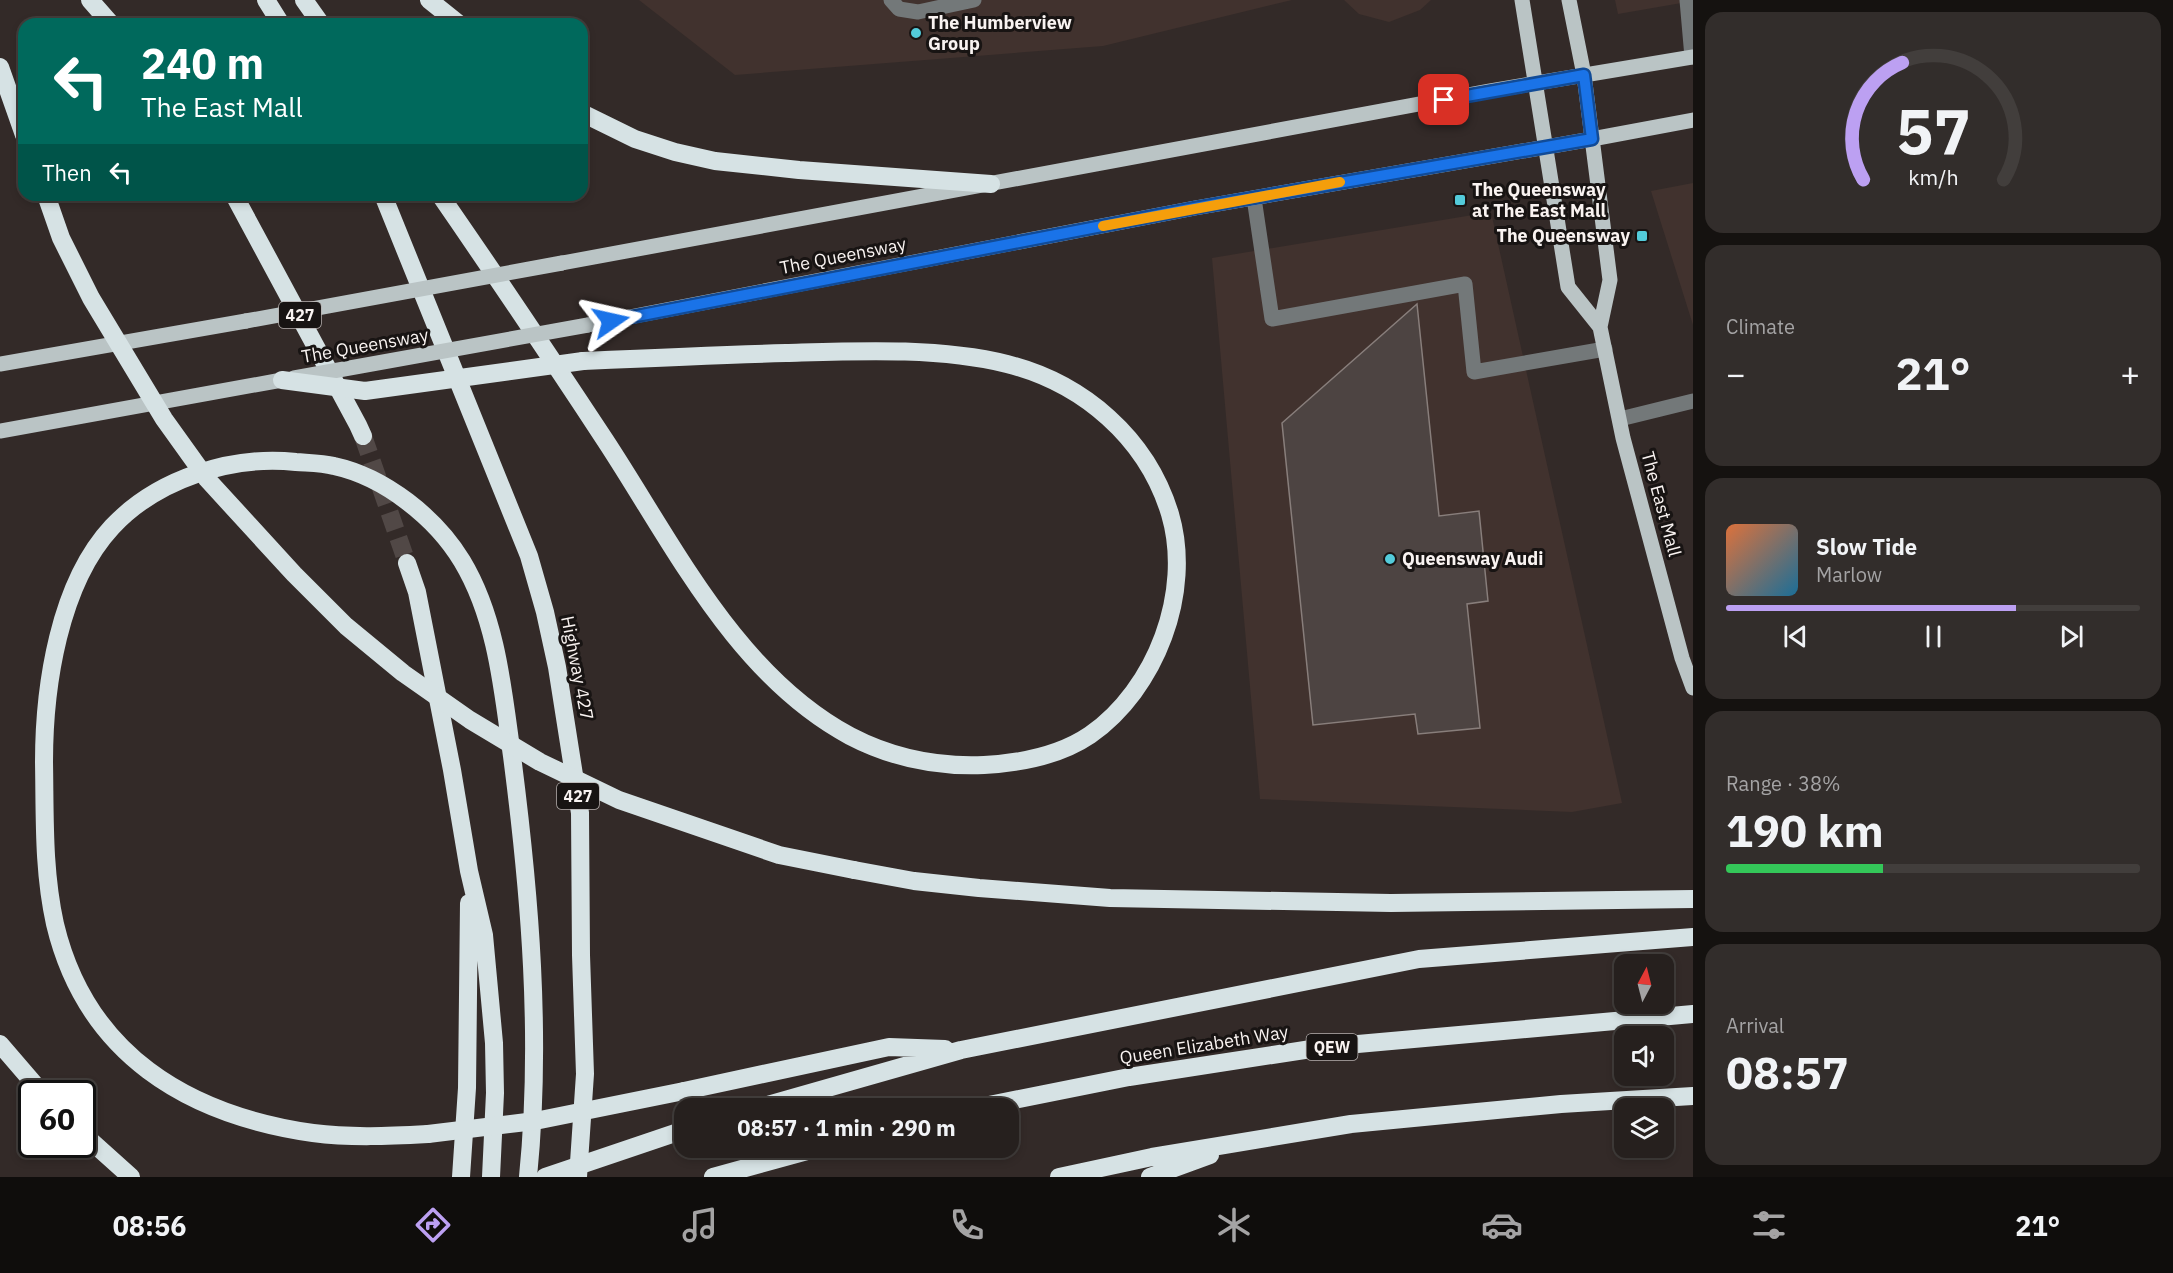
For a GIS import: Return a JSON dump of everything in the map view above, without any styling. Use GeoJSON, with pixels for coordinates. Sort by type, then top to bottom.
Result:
{"type":"FeatureCollection","features":[{"type":"Feature","properties":{"kind":"highway"},"geometry":{"type":"LineString","coordinates":[[90,0],[106,18]]}},
{"type":"Feature","properties":{"kind":"highway"},"geometry":{"type":"LineString","coordinates":[[266,0],[277,18]]}},
{"type":"Feature","properties":{"kind":"highway"},"geometry":{"type":"LineString","coordinates":[[304,0],[317,18]]}},
{"type":"Feature","properties":{"kind":"highway"},"geometry":{"type":"LineString","coordinates":[[429,0],[452,18]]}},
{"type":"Feature","properties":{"kind":"highway"},"geometry":{"type":"LineString","coordinates":[[0,67],[18,118]]}},
{"type":"Feature","properties":{"kind":"highway"},"geometry":{"type":"LineString","coordinates":[[588,116],[635,139],[675,152],[715,161],[799,170],[991,184]]}},
{"type":"Feature","properties":{"kind":"highway"},"geometry":{"type":"LineString","coordinates":[[48,201],[61,238],[91,298],[164,419],[207,479],[294,574],[346,626],[403,673],[470,720],[540,762],[619,801],[779,855],[914,881],[979,888],[1110,898],[1391,903],[1691,899]]}},
{"type":"Feature","properties":{"kind":"highway","name":"427"},"geometry":{"type":"LineString","coordinates":[[237,201],[363,436]]}},
{"type":"Feature","properties":{"kind":"highway","name":"Highway 427"},"geometry":{"type":"LineString","coordinates":[[385,201],[529,556],[545,612],[557,667],[580,813],[585,1074],[578,1177]]}},
{"type":"Feature","properties":{"kind":"highway"},"geometry":{"type":"LineString","coordinates":[[282,380],[365,391],[554,365],[583,361],[866,350],[962,357],[1009,364],[1051,380],[1083,398],[1108,416],[1130,437],[1146,461],[1169,512],[1175,536],[1174,591],[1170,617],[1163,639],[1140,684],[1126,704],[1091,734],[1068,747],[1035,758],[1006,764],[963,765],[926,762],[903,757],[850,736],[792,695],[731,632],[694,581],[607,443],[554,365],[444,201]]}},
{"type":"Feature","properties":{"kind":"highway"},"geometry":{"type":"LineString","coordinates":[[528,1177],[531,1147],[533,1015],[526,876],[498,662],[488,620],[460,557],[433,524],[388,490],[358,474],[334,465],[286,460],[235,464],[193,474],[154,493],[134,506],[112,527],[96,546],[81,570],[67,605],[51,679],[44,744],[44,847],[53,913],[64,953],[93,1013],[116,1043],[145,1070],[175,1089],[229,1112],[268,1124],[306,1131],[367,1136],[428,1134],[536,1121],[889,1047],[961,1050]]}},
{"type":"Feature","properties":{"kind":"highway"},"geometry":{"type":"LineString","coordinates":[[407,563],[417,592],[469,871],[484,935],[494,1043],[495,1093],[491,1177]]}},
{"type":"Feature","properties":{"kind":"highway"},"geometry":{"type":"LineString","coordinates":[[461,1177],[467,1088],[469,871]]}},
{"type":"Feature","properties":{"kind":"highway"},"geometry":{"type":"LineString","coordinates":[[792,1098],[961,1050],[1419,959],[1693,937]]}},
{"type":"Feature","properties":{"kind":"highway","name":"Queen Elizabeth Way"},"geometry":{"type":"LineString","coordinates":[[1019,1099],[1129,1077],[1324,1047],[1693,1014]]}},
{"type":"Feature","properties":{"kind":"highway"},"geometry":{"type":"LineString","coordinates":[[0,1044],[31,1080]]}},
{"type":"Feature","properties":{"kind":"highway"},"geometry":{"type":"LineString","coordinates":[[1059,1177],[1152,1156],[1363,1123],[1561,1104],[1693,1096]]}},
{"type":"Feature","properties":{"kind":"highway"},"geometry":{"type":"LineString","coordinates":[[545,1177],[674,1133]]}},
{"type":"Feature","properties":{"kind":"highway"},"geometry":{"type":"LineString","coordinates":[[1150,1177],[1251,1140]]}},
{"type":"Feature","properties":{"kind":"highway"},"geometry":{"type":"LineString","coordinates":[[96,1146],[131,1177]]}},
{"type":"Feature","properties":{"kind":"highway"},"geometry":{"type":"LineString","coordinates":[[713,1177],[782,1158]]}},
{"type":"Feature","properties":{"kind":"main road","name":"The East Mall"},"geometry":{"type":"LineString","coordinates":[[1522,0],[1568,287],[1600,327]]}},
{"type":"Feature","properties":{"kind":"main road","name":"The East Mall"},"geometry":{"type":"LineString","coordinates":[[1569,0],[1584,75],[1610,280],[1600,327],[1620,419],[1679,647],[1693,688]]}},
{"type":"Feature","properties":{"kind":"main road"},"geometry":{"type":"LineString","coordinates":[[0,364],[246,321],[1536,83],[1693,57]]}},
{"type":"Feature","properties":{"kind":"main road","name":"The Queensway"},"geometry":{"type":"LineString","coordinates":[[0,431],[588,325],[1254,198],[1693,120]]}},
{"type":"Feature","properties":{"kind":"lane"},"geometry":{"type":"LineString","coordinates":[[891,0],[899,9],[918,12],[974,0]]}},
{"type":"Feature","properties":{"kind":"lane"},"geometry":{"type":"LineString","coordinates":[[1687,0],[1693,57]]}},
{"type":"Feature","properties":{"kind":"lane"},"geometry":{"type":"LineString","coordinates":[[1254,198],[1272,319],[1465,284],[1474,372],[1605,349]]}},
{"type":"Feature","properties":{"kind":"lane"},"geometry":{"type":"LineString","coordinates":[[1620,419],[1693,401]]}},
{"type":"Feature","properties":{"kind":"shaded area","name":"The Humberview Group"},"geometry":{"type":"Polygon","coordinates":[[[639,0],[1292,0],[1103,46],[735,75],[639,0]]]}},
{"type":"Feature","properties":{"kind":"shaded area"},"geometry":{"type":"Polygon","coordinates":[[[1344,0],[1431,0],[1420,10],[1389,22],[1359,14],[1344,0]]]}},
{"type":"Feature","properties":{"kind":"shaded area"},"geometry":{"type":"Polygon","coordinates":[[[1615,0],[1693,0],[1693,1],[1618,14],[1615,0]]]}},
{"type":"Feature","properties":{"kind":"shaded area"},"geometry":{"type":"Polygon","coordinates":[[[1693,183],[1693,325],[1651,191],[1693,183]]]}},
{"type":"Feature","properties":{"kind":"shaded area"},"geometry":{"type":"Polygon","coordinates":[[[1491,212],[1622,803],[1572,812],[1260,799],[1212,258],[1491,212]]]}},
{"type":"Feature","properties":{"kind":"building","name":"Queensway Audi"},"geometry":{"type":"Polygon","coordinates":[[[1417,304],[1439,516],[1479,511],[1488,601],[1467,604],[1480,728],[1418,734],[1415,714],[1313,725],[1282,423],[1417,304]]]}},
{"type":"Feature","properties":{"kind":"tunnel"},"geometry":{"type":"LineString","coordinates":[[363,436],[407,563]]}},
{"type":"Feature","properties":{"kind":"slow traffic"},"geometry":{"type":"LineString","coordinates":[[1103,226],[1340,182]]}},
{"type":"Feature","properties":{"kind":"place","name":"The Humberview Group"},"geometry":{"type":"Point","coordinates":[916,33]}},
{"type":"Feature","properties":{"kind":"place","name":"The Queensway at The East Mall"},"geometry":{"type":"Point","coordinates":[1460,200]}},
{"type":"Feature","properties":{"kind":"place","name":"The Queensway"},"geometry":{"type":"Point","coordinates":[1642,236]}},
{"type":"Feature","properties":{"kind":"place","name":"Queensway Audi"},"geometry":{"type":"Point","coordinates":[1390,559]}},
{"type":"Feature","properties":{"kind":"route"},"geometry":{"type":"LineString","coordinates":[[611,321],[1195,208],[1592,139],[1584,75],[1444,100]]}}]}
